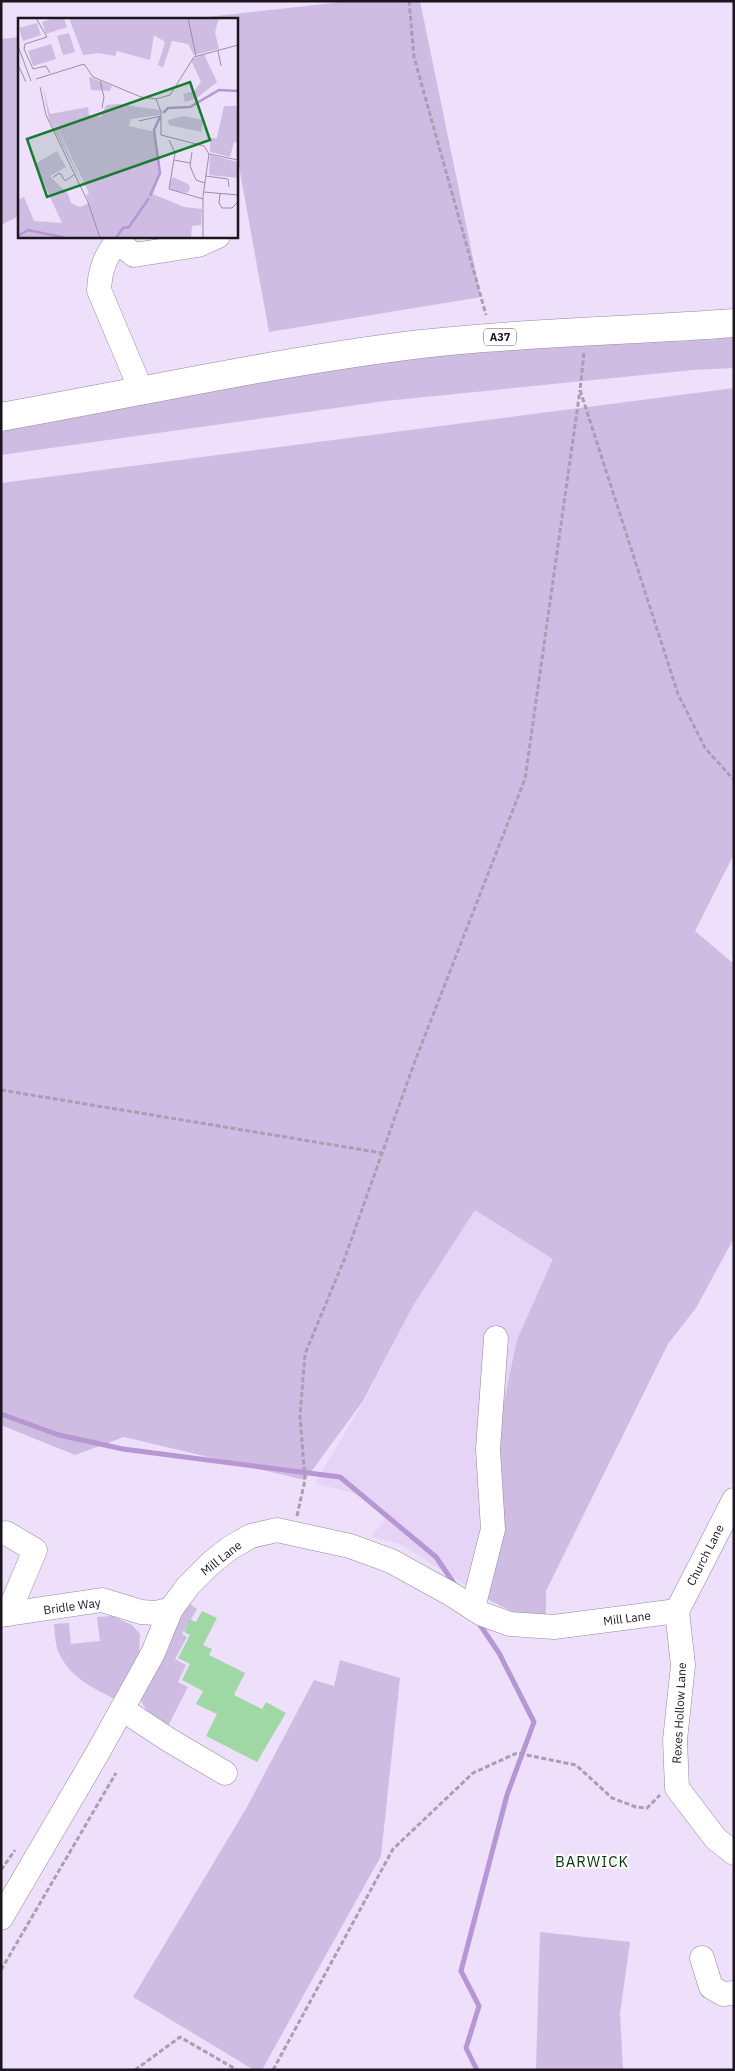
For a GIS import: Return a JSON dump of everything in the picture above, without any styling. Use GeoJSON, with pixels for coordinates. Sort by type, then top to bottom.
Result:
{"type":"FeatureCollection","features":[{"type":"Feature","properties":{"kind":"highway","name":"A37"},"geometry":{"type":"LineString","coordinates":[[1,417],[267,366],[345,354],[493,337],[734,323]]}},
{"type":"Feature","properties":{"kind":"street"},"geometry":{"type":"LineString","coordinates":[[142,390],[99,290],[100,272],[106,256],[117,241],[134,255],[198,245],[214,238]]}},
{"type":"Feature","properties":{"kind":"street"},"geometry":{"type":"LineString","coordinates":[[473,1608],[493,1529],[488,1449],[496,1338]]}},
{"type":"Feature","properties":{"kind":"street","name":"Church Lane"},"geometry":{"type":"LineString","coordinates":[[677,1611],[734,1500]]}},
{"type":"Feature","properties":{"kind":"street","name":"Mill Lane"},"geometry":{"type":"LineString","coordinates":[[1,1918],[153,1653],[170,1609],[188,1586],[211,1563],[230,1548],[251,1536],[277,1530],[350,1546],[391,1562],[451,1594],[482,1614],[510,1624],[554,1627],[677,1611]]}},
{"type":"Feature","properties":{"kind":"street"},"geometry":{"type":"LineString","coordinates":[[5,1615],[35,1550],[6,1533]]}},
{"type":"Feature","properties":{"kind":"street","name":"Bridle Way"},"geometry":{"type":"LineString","coordinates":[[5,1615],[102,1600],[141,1612],[156,1613],[170,1609]]}},
{"type":"Feature","properties":{"kind":"street","name":"Rexes Hollow Lane"},"geometry":{"type":"LineString","coordinates":[[677,1611],[683,1665],[675,1740],[677,1788],[716,1839],[734,1853]]}},
{"type":"Feature","properties":{"kind":"street"},"geometry":{"type":"LineString","coordinates":[[122,1709],[169,1740],[225,1773]]}},
{"type":"Feature","properties":{"kind":"street"},"geometry":{"type":"LineString","coordinates":[[702,1958],[711,1987],[723,1994],[734,1994]]}},
{"type":"Feature","properties":{"kind":"path"},"geometry":{"type":"LineString","coordinates":[[409,1],[414,57],[493,337]]}},
{"type":"Feature","properties":{"kind":"path"},"geometry":{"type":"LineString","coordinates":[[293,1533],[305,1480],[300,1416],[304,1354],[344,1260],[415,1061],[525,779],[587,333]]}},
{"type":"Feature","properties":{"kind":"path"},"geometry":{"type":"LineString","coordinates":[[580,390],[678,694],[705,748],[734,780]]}},
{"type":"Feature","properties":{"kind":"path"},"geometry":{"type":"LineString","coordinates":[[1,1090],[382,1153]]}},
{"type":"Feature","properties":{"kind":"path"},"geometry":{"type":"LineString","coordinates":[[273,2070],[394,1849],[473,1773],[517,1753],[576,1764],[612,1798],[636,1807],[647,1808],[676,1778]]}},
{"type":"Feature","properties":{"kind":"path"},"geometry":{"type":"LineString","coordinates":[[1,1970],[116,1773]]}},
{"type":"Feature","properties":{"kind":"path"},"geometry":{"type":"LineString","coordinates":[[135,2070],[180,2037],[237,2070]]}},
{"type":"Feature","properties":{"kind":"shaded area"},"geometry":{"type":"Polygon","coordinates":[[[351,1],[420,1],[481,297],[269,332],[238,161],[238,18],[199,18],[351,1]]]}},
{"type":"Feature","properties":{"kind":"shaded area"},"geometry":{"type":"Polygon","coordinates":[[[18,37],[18,216],[1,225],[1,39],[18,37]]]}},
{"type":"Feature","properties":{"kind":"shaded area"},"geometry":{"type":"Polygon","coordinates":[[[734,331],[734,368],[693,370],[385,401],[1,455],[1,425],[402,357],[734,331]]]}},
{"type":"Feature","properties":{"kind":"shaded area"},"geometry":{"type":"Polygon","coordinates":[[[734,388],[734,854],[695,931],[734,964],[734,1238],[696,1308],[668,1344],[546,1591],[546,1617],[517,1614],[485,1598],[497,1435],[517,1340],[553,1259],[475,1210],[414,1304],[363,1401],[305,1480],[124,1437],[75,1455],[1,1425],[1,483],[734,388]]]}},
{"type":"Feature","properties":{"kind":"shaded area"},"geometry":{"type":"Polygon","coordinates":[[[474,1209],[556,1251],[485,1598],[400,1544],[371,1537],[388,1516],[368,1497],[315,1483],[368,1394],[414,1304],[474,1209]]]}},
{"type":"Feature","properties":{"kind":"shaded area"},"geometry":{"type":"Polygon","coordinates":[[[189,1603],[197,1609],[182,1634],[187,1637],[175,1659],[186,1665],[178,1682],[188,1687],[167,1728],[150,1714],[139,1695],[189,1603]]]}},
{"type":"Feature","properties":{"kind":"shaded area"},"geometry":{"type":"Polygon","coordinates":[[[112,1616],[132,1625],[140,1634],[139,1655],[119,1701],[84,1682],[69,1669],[58,1651],[54,1624],[69,1623],[71,1644],[100,1641],[97,1617],[112,1616]]]}},
{"type":"Feature","properties":{"kind":"shaded area"},"geometry":{"type":"Polygon","coordinates":[[[340,1660],[400,1678],[381,1856],[262,2070],[254,2070],[133,1997],[247,1807],[314,1680],[334,1686],[340,1660]]]}},
{"type":"Feature","properties":{"kind":"shaded area"},"geometry":{"type":"Polygon","coordinates":[[[540,1932],[630,1942],[620,2013],[623,2070],[536,2070],[540,1932]]]}},
{"type":"Feature","properties":{"kind":"building"},"geometry":{"type":"Polygon","coordinates":[[[202,1611],[217,1618],[203,1645],[212,1649],[209,1655],[245,1673],[234,1695],[262,1709],[266,1702],[286,1713],[257,1762],[206,1736],[217,1714],[196,1704],[203,1691],[182,1680],[190,1664],[178,1658],[190,1635],[184,1632],[190,1619],[196,1622],[202,1611]]]}},
{"type":"Feature","properties":{"kind":"waterway"},"geometry":{"type":"LineString","coordinates":[[1,1414],[59,1435],[123,1449],[340,1477],[436,1557],[455,1585]]}},
{"type":"Feature","properties":{"kind":"waterway"},"geometry":{"type":"LineString","coordinates":[[477,2070],[466,2048],[479,2006],[461,1971],[507,1795],[534,1722],[499,1653],[478,1622]]}},
{"type":"Feature","properties":{"kind":"district","name":"BARWICK"},"geometry":{"type":"Point","coordinates":[592,1861]}}]}
